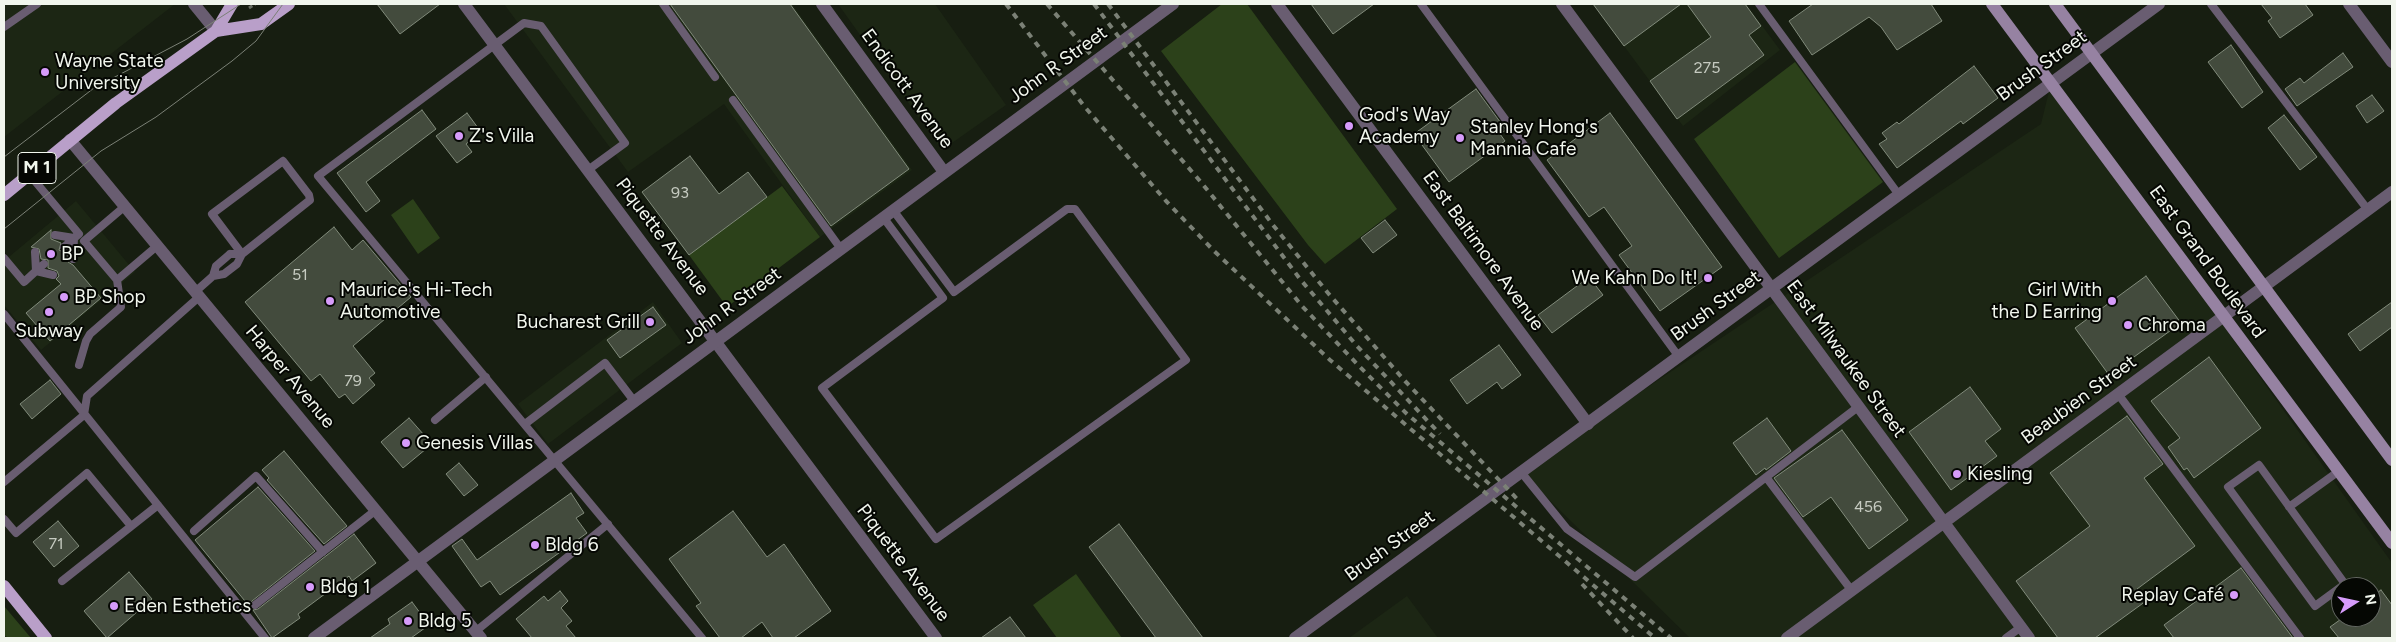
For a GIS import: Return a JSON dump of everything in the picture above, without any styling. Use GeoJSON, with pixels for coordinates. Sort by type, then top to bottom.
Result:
{"type":"FeatureCollection","features":[{"type":"Feature","properties":{"kind":"main road","name":"M 1"},"geometry":{"type":"LineString","coordinates":[[4,194],[116,102],[216,30],[232,4]]}},
{"type":"Feature","properties":{"kind":"main road","name":"M 1"},"geometry":{"type":"LineString","coordinates":[[216,30],[261,24],[289,4]]}},
{"type":"Feature","properties":{"kind":"main road","name":"East Grand Boulevard"},"geometry":{"type":"LineString","coordinates":[[1992,4],[2392,543]]}},
{"type":"Feature","properties":{"kind":"main road","name":"East Grand Boulevard"},"geometry":{"type":"LineString","coordinates":[[2055,4],[2392,460]]}},
{"type":"Feature","properties":{"kind":"main road"},"geometry":{"type":"LineString","coordinates":[[4,586],[46,638]]}},
{"type":"Feature","properties":{"kind":"street"},"geometry":{"type":"LineString","coordinates":[[194,4],[216,30]]}},
{"type":"Feature","properties":{"kind":"street","name":"Endicott Avenue"},"geometry":{"type":"LineString","coordinates":[[822,4],[944,172]]}},
{"type":"Feature","properties":{"kind":"street","name":"John R Street"},"geometry":{"type":"LineString","coordinates":[[314,638],[1172,4]]}},
{"type":"Feature","properties":{"kind":"street","name":"East Baltimore Avenue"},"geometry":{"type":"LineString","coordinates":[[1277,4],[1588,424]]}},
{"type":"Feature","properties":{"kind":"street","name":"East Milwaukee Street"},"geometry":{"type":"LineString","coordinates":[[1562,4],[2029,638]]}},
{"type":"Feature","properties":{"kind":"street","name":"Brush Street"},"geometry":{"type":"LineString","coordinates":[[1295,638],[2159,4]]}},
{"type":"Feature","properties":{"kind":"street"},"geometry":{"type":"LineString","coordinates":[[2349,4],[2392,62]]}},
{"type":"Feature","properties":{"kind":"street","name":"Piquette Avenue"},"geometry":{"type":"LineString","coordinates":[[467,5],[495,46],[936,638]]}},
{"type":"Feature","properties":{"kind":"street","name":"Harper Avenue"},"geometry":{"type":"LineString","coordinates":[[70,140],[479,635]]}},
{"type":"Feature","properties":{"kind":"street","name":"Beaubien Street"},"geometry":{"type":"LineString","coordinates":[[1787,638],[2392,192]]}},
{"type":"Feature","properties":{"kind":"lane"},"geometry":{"type":"LineString","coordinates":[[4,27],[37,4]]}},
{"type":"Feature","properties":{"kind":"lane"},"geometry":{"type":"LineString","coordinates":[[663,4],[715,77]]}},
{"type":"Feature","properties":{"kind":"lane"},"geometry":{"type":"LineString","coordinates":[[1421,4],[1680,357]]}},
{"type":"Feature","properties":{"kind":"lane"},"geometry":{"type":"LineString","coordinates":[[1759,4],[1899,195]]}},
{"type":"Feature","properties":{"kind":"lane"},"geometry":{"type":"LineString","coordinates":[[2211,4],[2368,210]]}},
{"type":"Feature","properties":{"kind":"lane"},"geometry":{"type":"LineString","coordinates":[[588,170],[625,143],[541,26],[524,23],[318,176],[702,638]]}},
{"type":"Feature","properties":{"kind":"lane"},"geometry":{"type":"LineString","coordinates":[[733,100],[841,249]]}},
{"type":"Feature","properties":{"kind":"lane"},"geometry":{"type":"LineString","coordinates":[[213,276],[224,274],[237,264],[242,254],[310,200],[283,161],[212,214],[242,254]]}},
{"type":"Feature","properties":{"kind":"lane"},"geometry":{"type":"LineString","coordinates":[[29,174],[79,238],[117,280],[121,307],[90,334],[83,348],[79,365]]}},
{"type":"Feature","properties":{"kind":"lane"},"geometry":{"type":"LineString","coordinates":[[64,247],[124,207]]}},
{"type":"Feature","properties":{"kind":"lane"},"geometry":{"type":"LineString","coordinates":[[1067,209],[1075,209],[1186,360],[936,539],[822,388],[943,298],[888,214],[954,292],[1067,209]]}},
{"type":"Feature","properties":{"kind":"lane"},"geometry":{"type":"LineString","coordinates":[[55,235],[79,238]]}},
{"type":"Feature","properties":{"kind":"lane"},"geometry":{"type":"LineString","coordinates":[[73,259],[79,238]]}},
{"type":"Feature","properties":{"kind":"lane"},"geometry":{"type":"LineString","coordinates":[[117,280],[157,246]]}},
{"type":"Feature","properties":{"kind":"lane"},"geometry":{"type":"LineString","coordinates":[[35,252],[36,271]]}},
{"type":"Feature","properties":{"kind":"lane"},"geometry":{"type":"LineString","coordinates":[[4,482],[84,415],[87,396],[197,294],[213,276],[219,263],[230,254],[242,254]]}},
{"type":"Feature","properties":{"kind":"lane"},"geometry":{"type":"LineString","coordinates":[[4,258],[24,282],[44,264]]}},
{"type":"Feature","properties":{"kind":"lane"},"geometry":{"type":"LineString","coordinates":[[36,271],[53,275]]}},
{"type":"Feature","properties":{"kind":"lane"},"geometry":{"type":"LineString","coordinates":[[4,314],[265,638]]}},
{"type":"Feature","properties":{"kind":"lane"},"geometry":{"type":"LineString","coordinates":[[525,424],[604,363],[634,401]]}},
{"type":"Feature","properties":{"kind":"lane"},"geometry":{"type":"LineString","coordinates":[[435,420],[486,377]]}},
{"type":"Feature","properties":{"kind":"lane"},"geometry":{"type":"LineString","coordinates":[[2118,394],[2300,638]]}},
{"type":"Feature","properties":{"kind":"lane"},"geometry":{"type":"LineString","coordinates":[[1521,472],[1567,529],[1635,577],[1858,407]]}},
{"type":"Feature","properties":{"kind":"lane"},"geometry":{"type":"LineString","coordinates":[[2331,594],[2314,606],[2228,487],[2258,465],[2340,577]]}},
{"type":"Feature","properties":{"kind":"lane"},"geometry":{"type":"LineString","coordinates":[[2289,506],[2339,471]]}},
{"type":"Feature","properties":{"kind":"lane"},"geometry":{"type":"LineString","coordinates":[[4,519],[16,533],[87,472],[131,526]]}},
{"type":"Feature","properties":{"kind":"lane"},"geometry":{"type":"LineString","coordinates":[[194,530],[256,476],[323,552]]}},
{"type":"Feature","properties":{"kind":"lane"},"geometry":{"type":"LineString","coordinates":[[1766,478],[1852,591]]}},
{"type":"Feature","properties":{"kind":"lane"},"geometry":{"type":"LineString","coordinates":[[62,581],[158,505]]}},
{"type":"Feature","properties":{"kind":"lane"},"geometry":{"type":"LineString","coordinates":[[255,605],[376,510]]}},
{"type":"Feature","properties":{"kind":"lane"},"geometry":{"type":"LineString","coordinates":[[479,635],[608,524]]}},
{"type":"Feature","properties":{"kind":"lane"},"geometry":{"type":"LineString","coordinates":[[2006,638],[2021,627]]}},
{"type":"Feature","properties":{"kind":"path"},"geometry":{"type":"LineString","coordinates":[[249,8],[255,4]]}},
{"type":"Feature","properties":{"kind":"shaded area","name":"Wayne State University"},"geometry":{"type":"Polygon","coordinates":[[[4,4],[175,4],[4,137],[4,4]]]}},
{"type":"Feature","properties":{"kind":"shaded area"},"geometry":{"type":"Polygon","coordinates":[[[504,4],[792,4],[912,170],[820,237],[724,104],[628,172],[504,4]]]}},
{"type":"Feature","properties":{"kind":"shaded area"},"geometry":{"type":"Polygon","coordinates":[[[838,4],[935,4],[1006,105],[942,150],[838,4]]]}},
{"type":"Feature","properties":{"kind":"shaded area"},"geometry":{"type":"Polygon","coordinates":[[[1593,4],[1746,4],[1780,50],[1683,126],[1593,4]]]}},
{"type":"Feature","properties":{"kind":"shaded area"},"geometry":{"type":"Polygon","coordinates":[[[2051,83],[2392,563],[2392,638],[1690,638],[1521,472],[2041,124],[2051,83]]]}},
{"type":"Feature","properties":{"kind":"shaded area"},"geometry":{"type":"Polygon","coordinates":[[[76,201],[135,272],[41,350],[4,305],[4,261],[76,201]]]}},
{"type":"Feature","properties":{"kind":"shaded area"},"geometry":{"type":"Polygon","coordinates":[[[653,302],[682,343],[548,444],[518,404],[653,302]]]}},
{"type":"Feature","properties":{"kind":"shaded area"},"geometry":{"type":"Polygon","coordinates":[[[1407,596],[1438,638],[1349,638],[1407,596]]]}},
{"type":"Feature","properties":{"kind":"green space"},"geometry":{"type":"Polygon","coordinates":[[[1222,4],[1247,4],[1397,209],[1325,264],[1308,245],[1161,51],[1222,4]]]}},
{"type":"Feature","properties":{"kind":"green space"},"geometry":{"type":"Polygon","coordinates":[[[1795,62],[1883,182],[1779,258],[1694,139],[1795,62]]]}},
{"type":"Feature","properties":{"kind":"green space"},"geometry":{"type":"Polygon","coordinates":[[[782,186],[820,237],[727,307],[689,255],[782,186]]]}},
{"type":"Feature","properties":{"kind":"green space"},"geometry":{"type":"Polygon","coordinates":[[[413,199],[440,238],[418,254],[391,215],[413,199]]]}},
{"type":"Feature","properties":{"kind":"green space"},"geometry":{"type":"Polygon","coordinates":[[[1076,574],[1122,638],[1057,638],[1033,605],[1076,574]]]}},
{"type":"Feature","properties":{"kind":"green space"},"geometry":{"type":"Polygon","coordinates":[[[4,606],[31,638],[8,638],[4,635],[4,606]]]}},
{"type":"Feature","properties":{"kind":"building"},"geometry":{"type":"Polygon","coordinates":[[[377,4],[440,4],[400,34],[377,4]]]}},
{"type":"Feature","properties":{"kind":"building"},"geometry":{"type":"Polygon","coordinates":[[[670,4],[790,4],[909,169],[831,226],[670,4]]]}},
{"type":"Feature","properties":{"kind":"building"},"geometry":{"type":"Polygon","coordinates":[[[1311,4],[1374,4],[1333,34],[1311,4]]]}},
{"type":"Feature","properties":{"kind":"building"},"geometry":{"type":"Polygon","coordinates":[[[1593,4],[1681,4],[1624,46],[1593,4]]]}},
{"type":"Feature","properties":{"kind":"building"},"geometry":{"type":"Polygon","coordinates":[[[1687,4],[1745,4],[1761,26],[1749,35],[1764,55],[1677,119],[1650,81],[1711,37],[1687,4]]]}},
{"type":"Feature","properties":{"kind":"building"},"geometry":{"type":"Polygon","coordinates":[[[1813,4],[1931,4],[1942,21],[1897,50],[1881,27],[1869,17],[1812,55],[1789,21],[1813,4]]]}},
{"type":"Feature","properties":{"kind":"building"},"geometry":{"type":"Polygon","coordinates":[[[2261,4],[2305,4],[2313,15],[2280,38],[2268,21],[2272,18],[2261,4]]]}},
{"type":"Feature","properties":{"kind":"building"},"geometry":{"type":"Polygon","coordinates":[[[2231,45],[2263,92],[2242,108],[2208,62],[2231,45]]]}},
{"type":"Feature","properties":{"kind":"building"},"geometry":{"type":"Polygon","coordinates":[[[2343,53],[2353,67],[2297,106],[2285,89],[2300,78],[2304,83],[2343,53]]]}},
{"type":"Feature","properties":{"kind":"building"},"geometry":{"type":"Polygon","coordinates":[[[1974,66],[1998,98],[1963,124],[1961,121],[1897,168],[1879,144],[1887,139],[1882,133],[1897,122],[1899,124],[1974,66]]]}},
{"type":"Feature","properties":{"kind":"building","name":"Stanley Hong's Mannia Cafe"},"geometry":{"type":"Polygon","coordinates":[[[1476,89],[1506,130],[1500,134],[1505,141],[1449,182],[1414,134],[1476,89]]]}},
{"type":"Feature","properties":{"kind":"building"},"geometry":{"type":"Polygon","coordinates":[[[2372,95],[2384,111],[2367,123],[2356,106],[2372,95]]]}},
{"type":"Feature","properties":{"kind":"building"},"geometry":{"type":"Polygon","coordinates":[[[422,110],[436,129],[366,182],[380,201],[366,212],[337,173],[422,110]]]}},
{"type":"Feature","properties":{"kind":"building","name":"Z's Villa"},"geometry":{"type":"Polygon","coordinates":[[[467,113],[481,132],[466,144],[472,152],[457,163],[436,136],[467,113]]]}},
{"type":"Feature","properties":{"kind":"building"},"geometry":{"type":"Polygon","coordinates":[[[1610,113],[1722,267],[1660,311],[1619,255],[1632,246],[1604,207],[1589,217],[1547,160],[1610,113]]]}},
{"type":"Feature","properties":{"kind":"building"},"geometry":{"type":"Polygon","coordinates":[[[2284,115],[2317,157],[2300,170],[2268,128],[2284,115]]]}},
{"type":"Feature","properties":{"kind":"building"},"geometry":{"type":"Polygon","coordinates":[[[690,156],[719,194],[748,172],[767,197],[689,255],[642,192],[690,156]]]}},
{"type":"Feature","properties":{"kind":"building"},"geometry":{"type":"Polygon","coordinates":[[[1385,220],[1397,235],[1373,253],[1361,238],[1385,220]]]}},
{"type":"Feature","properties":{"kind":"building"},"geometry":{"type":"Polygon","coordinates":[[[334,227],[352,250],[363,240],[411,297],[353,346],[375,373],[369,378],[375,385],[353,404],[345,394],[339,398],[320,374],[311,381],[245,302],[334,227]]]}},
{"type":"Feature","properties":{"kind":"building"},"geometry":{"type":"Polygon","coordinates":[[[51,230],[51,239],[61,243],[59,250],[63,252],[68,251],[68,262],[73,265],[101,298],[50,341],[26,313],[61,284],[56,279],[59,276],[57,271],[48,268],[48,260],[41,259],[39,249],[31,247],[51,230]]]}},
{"type":"Feature","properties":{"kind":"building","name":"Chroma"},"geometry":{"type":"Polygon","coordinates":[[[2146,276],[2181,323],[2109,375],[2075,328],[2146,276]]]}},
{"type":"Feature","properties":{"kind":"building"},"geometry":{"type":"Polygon","coordinates":[[[1589,277],[1603,295],[1552,333],[1538,315],[1589,277]]]}},
{"type":"Feature","properties":{"kind":"building"},"geometry":{"type":"Polygon","coordinates":[[[2392,302],[2392,327],[2360,351],[2348,334],[2392,302]]]}},
{"type":"Feature","properties":{"kind":"building"},"geometry":{"type":"Polygon","coordinates":[[[653,307],[666,325],[620,358],[607,340],[653,307]]]}},
{"type":"Feature","properties":{"kind":"building"},"geometry":{"type":"Polygon","coordinates":[[[1499,345],[1521,375],[1502,389],[1497,382],[1467,404],[1450,380],[1499,345]]]}},
{"type":"Feature","properties":{"kind":"building"},"geometry":{"type":"Polygon","coordinates":[[[2209,357],[2261,428],[2194,478],[2187,468],[2184,470],[2168,447],[2180,438],[2151,401],[2209,357]]]}},
{"type":"Feature","properties":{"kind":"building"},"geometry":{"type":"Polygon","coordinates":[[[50,380],[61,394],[32,419],[20,404],[50,380]]]}},
{"type":"Feature","properties":{"kind":"building"},"geometry":{"type":"Polygon","coordinates":[[[1970,387],[2001,429],[1985,441],[1997,456],[1951,490],[1909,432],[1970,387]]]}},
{"type":"Feature","properties":{"kind":"building"},"geometry":{"type":"Polygon","coordinates":[[[2127,416],[2163,464],[2144,478],[2195,546],[2137,589],[2146,601],[2095,638],[2058,638],[2016,581],[2090,526],[2050,473],[2127,416]]]}},
{"type":"Feature","properties":{"kind":"building","name":"Genesis Villas"},"geometry":{"type":"Polygon","coordinates":[[[409,418],[432,444],[403,468],[381,442],[409,418]]]}},
{"type":"Feature","properties":{"kind":"building"},"geometry":{"type":"Polygon","coordinates":[[[1767,418],[1791,451],[1766,470],[1765,468],[1756,475],[1733,443],[1767,418]]]}},
{"type":"Feature","properties":{"kind":"building"},"geometry":{"type":"Polygon","coordinates":[[[1842,430],[1908,520],[1869,549],[1831,497],[1803,517],[1774,478],[1842,430]]]}},
{"type":"Feature","properties":{"kind":"building"},"geometry":{"type":"Polygon","coordinates":[[[284,451],[347,526],[324,544],[267,480],[269,478],[262,470],[284,451]]]}},
{"type":"Feature","properties":{"kind":"building"},"geometry":{"type":"Polygon","coordinates":[[[459,463],[478,485],[464,496],[446,474],[459,463]]]}},
{"type":"Feature","properties":{"kind":"building"},"geometry":{"type":"Polygon","coordinates":[[[258,487],[315,551],[252,601],[249,606],[195,540],[258,487]]]}},
{"type":"Feature","properties":{"kind":"building","name":"Bldg 6"},"geometry":{"type":"Polygon","coordinates":[[[571,493],[584,513],[576,518],[587,533],[500,595],[490,581],[481,587],[452,546],[462,539],[477,560],[571,493]]]}},
{"type":"Feature","properties":{"kind":"building"},"geometry":{"type":"Polygon","coordinates":[[[733,511],[767,557],[784,544],[831,611],[794,638],[773,638],[762,622],[741,638],[720,638],[696,606],[701,603],[669,559],[733,511]]]}},
{"type":"Feature","properties":{"kind":"building"},"geometry":{"type":"Polygon","coordinates":[[[58,521],[79,546],[54,567],[33,542],[58,521]]]}},
{"type":"Feature","properties":{"kind":"building"},"geometry":{"type":"Polygon","coordinates":[[[1119,524],[1203,638],[1156,638],[1089,547],[1119,524]]]}},
{"type":"Feature","properties":{"kind":"building","name":"Bldg 1"},"geometry":{"type":"Polygon","coordinates":[[[354,534],[376,563],[352,581],[349,576],[298,614],[300,618],[272,638],[253,610],[258,609],[354,534]]]}},
{"type":"Feature","properties":{"kind":"building","name":"Replay Café"},"geometry":{"type":"Polygon","coordinates":[[[2241,568],[2293,638],[2174,638],[2164,625],[2241,568]]]}},
{"type":"Feature","properties":{"kind":"building"},"geometry":{"type":"Polygon","coordinates":[[[129,572],[152,599],[107,638],[84,611],[129,572]]]}},
{"type":"Feature","properties":{"kind":"building"},"geometry":{"type":"Polygon","coordinates":[[[2381,590],[2392,605],[2392,638],[2339,638],[2330,627],[2381,627],[2381,590]]]}},
{"type":"Feature","properties":{"kind":"building"},"geometry":{"type":"Polygon","coordinates":[[[560,591],[568,601],[561,608],[572,621],[566,626],[576,638],[532,638],[516,619],[544,596],[548,601],[560,591]]]}},
{"type":"Feature","properties":{"kind":"building","name":"Bldg 5"},"geometry":{"type":"Polygon","coordinates":[[[412,602],[429,625],[411,638],[370,638],[390,624],[388,619],[412,602]]]}},
{"type":"Feature","properties":{"kind":"building"},"geometry":{"type":"Polygon","coordinates":[[[1010,617],[1026,638],[981,638],[1010,617]]]}},
{"type":"Feature","properties":{"kind":"tram line"},"geometry":{"type":"LineString","coordinates":[[4,157],[94,88],[187,39],[241,4]]}},
{"type":"Feature","properties":{"kind":"tram line"},"geometry":{"type":"LineString","coordinates":[[4,229],[101,151],[156,117],[232,61],[256,41],[283,4]]}},
{"type":"Feature","properties":{"kind":"railway"},"geometry":{"type":"LineString","coordinates":[[1006,4],[1084,106],[1166,201],[1214,251],[1330,360],[1655,638]]}},
{"type":"Feature","properties":{"kind":"railway"},"geometry":{"type":"LineString","coordinates":[[1047,4],[1200,181],[1302,306],[1358,365],[1407,414],[1671,638]]}},
{"type":"Feature","properties":{"kind":"railway"},"geometry":{"type":"LineString","coordinates":[[1094,4],[1300,279],[1357,346],[1440,434]]}},
{"type":"Feature","properties":{"kind":"railway"},"geometry":{"type":"LineString","coordinates":[[1108,4],[1273,225],[1328,293],[1405,381],[1520,502]]}},
{"type":"Feature","properties":{"kind":"railway"},"geometry":{"type":"LineString","coordinates":[[1582,584],[1633,638]]}},
{"type":"Feature","properties":{"kind":"place","name":"Wayne State University"},"geometry":{"type":"Point","coordinates":[45,72]}},
{"type":"Feature","properties":{"kind":"place","name":"God's Way Academy"},"geometry":{"type":"Point","coordinates":[1349,126]}},
{"type":"Feature","properties":{"kind":"place","name":"Z's Villa"},"geometry":{"type":"Point","coordinates":[459,136]}},
{"type":"Feature","properties":{"kind":"place","name":"Stanley Hong's Mannia Cafe"},"geometry":{"type":"Point","coordinates":[1460,138]}},
{"type":"Feature","properties":{"kind":"place","name":"BP"},"geometry":{"type":"Point","coordinates":[51,254]}},
{"type":"Feature","properties":{"kind":"place","name":"We Kahn Do It!"},"geometry":{"type":"Point","coordinates":[1708,278]}},
{"type":"Feature","properties":{"kind":"place","name":"BP Shop"},"geometry":{"type":"Point","coordinates":[64,297]}},
{"type":"Feature","properties":{"kind":"place","name":"Maurice's Hi-Tech Automotive"},"geometry":{"type":"Point","coordinates":[330,301]}},
{"type":"Feature","properties":{"kind":"place","name":"Girl With the D Earring"},"geometry":{"type":"Point","coordinates":[2112,301]}},
{"type":"Feature","properties":{"kind":"place","name":"Subway"},"geometry":{"type":"Point","coordinates":[49,312]}},
{"type":"Feature","properties":{"kind":"place","name":"Bucharest Grill"},"geometry":{"type":"Point","coordinates":[650,322]}},
{"type":"Feature","properties":{"kind":"place","name":"Chroma"},"geometry":{"type":"Point","coordinates":[2128,325]}},
{"type":"Feature","properties":{"kind":"place","name":"Genesis Villas"},"geometry":{"type":"Point","coordinates":[406,443]}},
{"type":"Feature","properties":{"kind":"place","name":"Kiesling"},"geometry":{"type":"Point","coordinates":[1957,474]}},
{"type":"Feature","properties":{"kind":"place","name":"Bldg 6"},"geometry":{"type":"Point","coordinates":[535,545]}},
{"type":"Feature","properties":{"kind":"place","name":"Bldg 1"},"geometry":{"type":"Point","coordinates":[310,587]}},
{"type":"Feature","properties":{"kind":"place","name":"Replay Café"},"geometry":{"type":"Point","coordinates":[2234,595]}},
{"type":"Feature","properties":{"kind":"place","name":"Eden Esthetics"},"geometry":{"type":"Point","coordinates":[114,606]}},
{"type":"Feature","properties":{"kind":"place","name":"Bldg 5"},"geometry":{"type":"Point","coordinates":[408,621]}}]}
